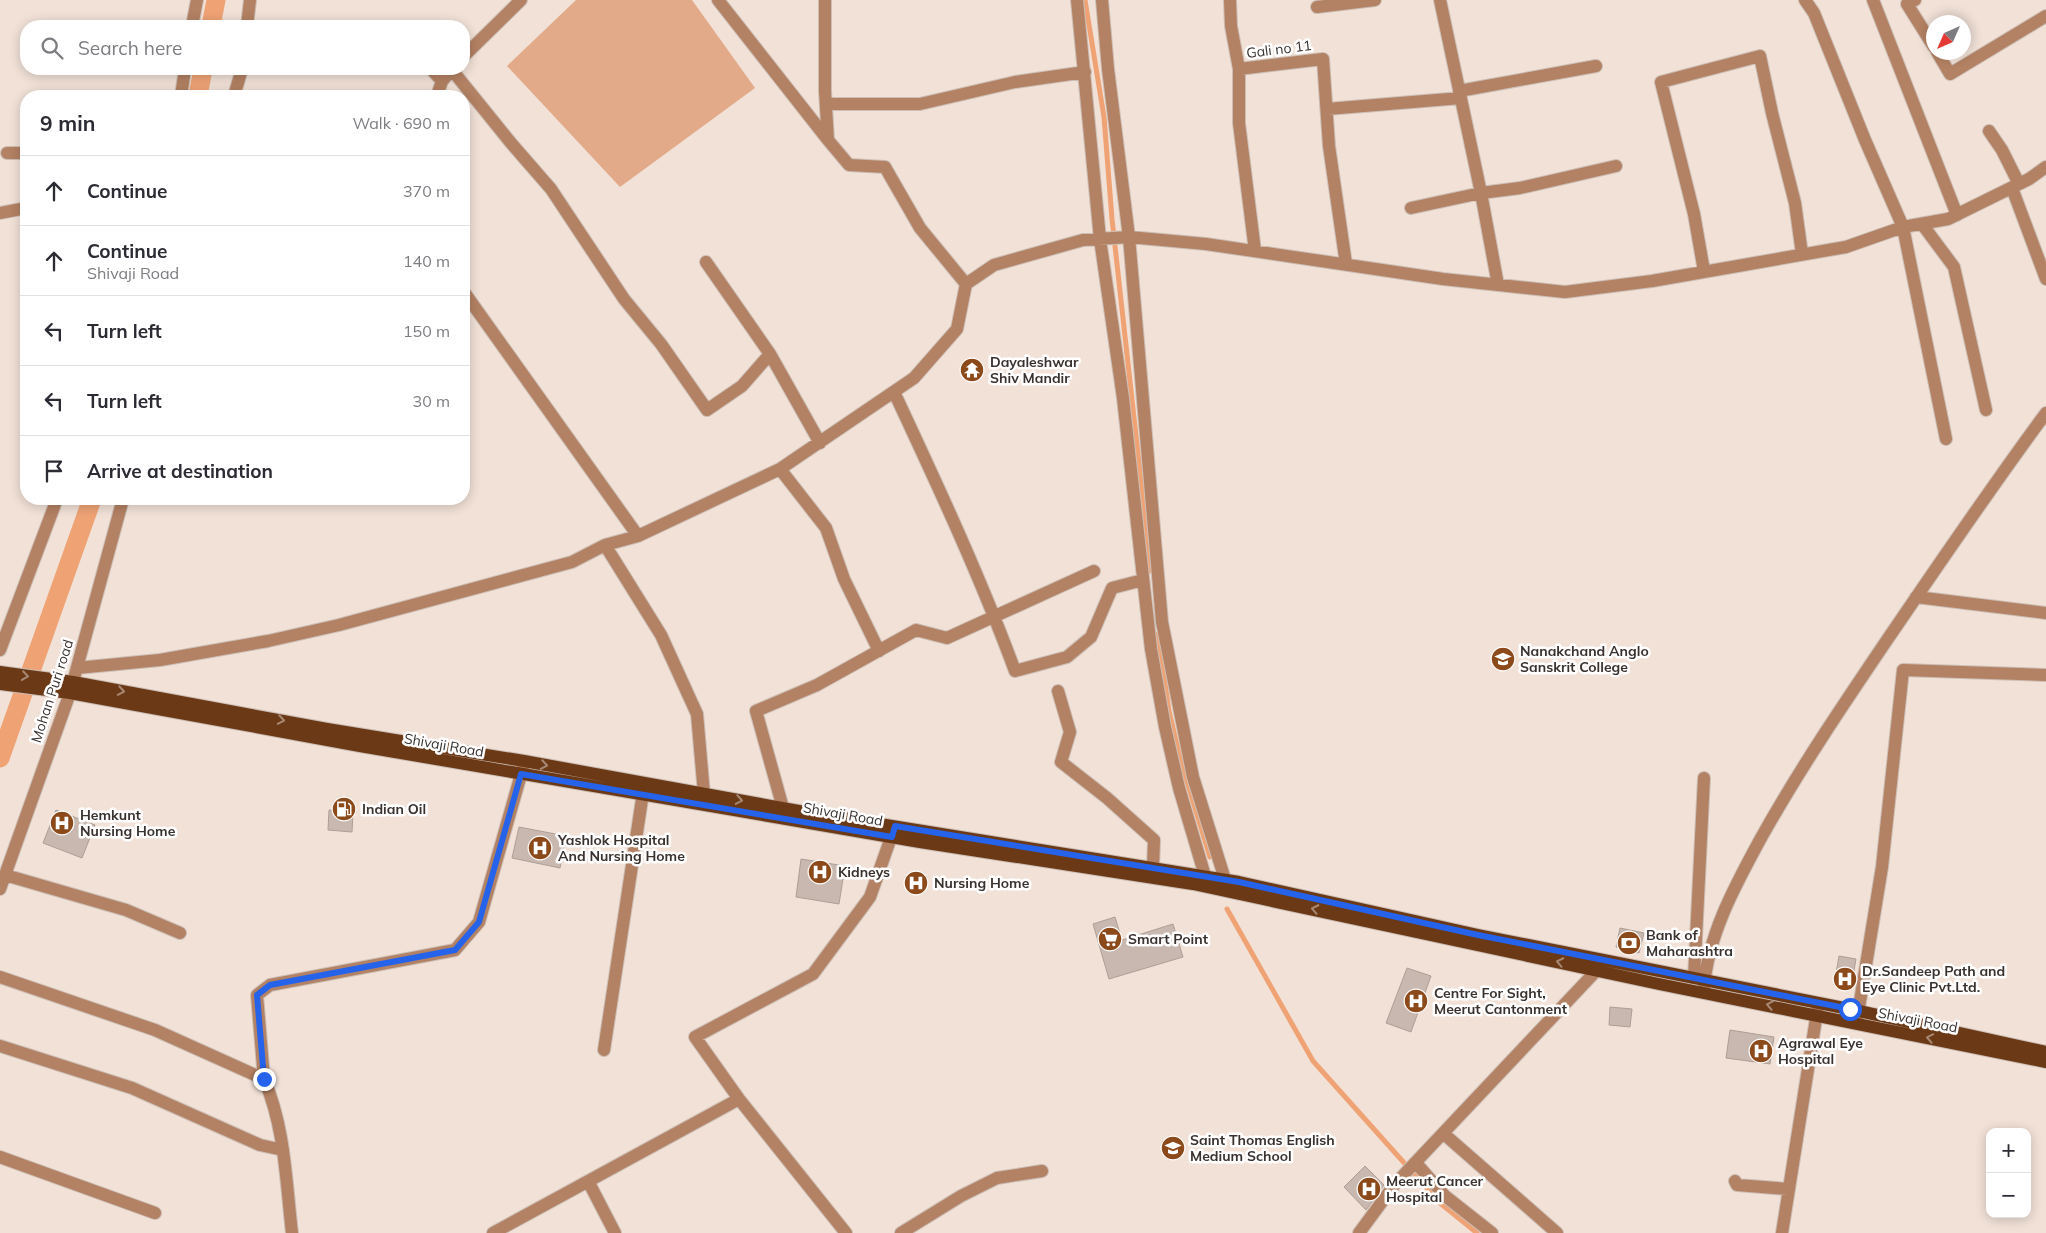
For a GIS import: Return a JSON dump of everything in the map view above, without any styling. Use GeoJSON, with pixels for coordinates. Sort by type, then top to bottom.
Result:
{"type":"FeatureCollection","features":[{"type":"Feature","properties":{"kind":"main road"},"geometry":{"type":"LineString","coordinates":[[0,672],[47,685]]}},
{"type":"Feature","properties":{"kind":"main road"},"geometry":{"type":"LineString","coordinates":[[0,684],[47,685]]}},
{"type":"Feature","properties":{"kind":"main road","name":"Shivaji Road"},"geometry":{"type":"LineString","coordinates":[[47,685],[893,832],[1227,885],[1598,965],[1701,983],[1961,1039],[2046,1062]]}},
{"type":"Feature","properties":{"kind":"main road"},"geometry":{"type":"LineString","coordinates":[[644,789],[704,794],[782,813]]}},
{"type":"Feature","properties":{"kind":"main road"},"geometry":{"type":"LineString","coordinates":[[893,832],[1154,868],[1208,882]]}},
{"type":"Feature","properties":{"kind":"main road"},"geometry":{"type":"LineString","coordinates":[[1961,1039],[2046,1052]]}},
{"type":"Feature","properties":{"kind":"street"},"geometry":{"type":"LineString","coordinates":[[193,20],[197,0]]}},
{"type":"Feature","properties":{"kind":"street"},"geometry":{"type":"LineString","coordinates":[[248,20],[250,0]]}},
{"type":"Feature","properties":{"kind":"street"},"geometry":{"type":"LineString","coordinates":[[470,50],[521,0]]}},
{"type":"Feature","properties":{"kind":"street"},"geometry":{"type":"LineString","coordinates":[[718,0],[848,165],[885,167],[920,228],[966,284]]}},
{"type":"Feature","properties":{"kind":"street"},"geometry":{"type":"LineString","coordinates":[[825,0],[828,140]]}},
{"type":"Feature","properties":{"kind":"street"},"geometry":{"type":"LineString","coordinates":[[1077,0],[1101,239],[1123,398],[1151,649],[1165,727],[1179,788],[1208,882]]}},
{"type":"Feature","properties":{"kind":"street"},"geometry":{"type":"LineString","coordinates":[[1102,0],[1162,622],[1193,777],[1227,885]]}},
{"type":"Feature","properties":{"kind":"street"},"geometry":{"type":"LineString","coordinates":[[1230,0],[1231,26],[1239,69],[1239,122],[1255,251]]}},
{"type":"Feature","properties":{"kind":"street"},"geometry":{"type":"LineString","coordinates":[[1317,7],[1375,0]]}},
{"type":"Feature","properties":{"kind":"street"},"geometry":{"type":"LineString","coordinates":[[1440,0],[1481,193],[1498,285]]}},
{"type":"Feature","properties":{"kind":"street"},"geometry":{"type":"LineString","coordinates":[[1804,0],[1814,13],[1865,140],[1903,227],[1946,439]]}},
{"type":"Feature","properties":{"kind":"street"},"geometry":{"type":"LineString","coordinates":[[1872,0],[1957,215]]}},
{"type":"Feature","properties":{"kind":"street"},"geometry":{"type":"LineString","coordinates":[[1915,0],[1907,4],[1926,34]]}},
{"type":"Feature","properties":{"kind":"street"},"geometry":{"type":"LineString","coordinates":[[1942,60],[1950,74],[2046,16]]}},
{"type":"Feature","properties":{"kind":"street"},"geometry":{"type":"LineString","coordinates":[[1704,271],[1694,214],[1661,82],[1760,56],[1772,113],[1795,203],[1802,254]]}},
{"type":"Feature","properties":{"kind":"street","name":"Gali no 11"},"geometry":{"type":"LineString","coordinates":[[1239,69],[1323,59],[1327,109]]}},
{"type":"Feature","properties":{"kind":"street"},"geometry":{"type":"LineString","coordinates":[[1346,264],[1330,146],[1327,109],[1460,94],[1596,66]]}},
{"type":"Feature","properties":{"kind":"street"},"geometry":{"type":"LineString","coordinates":[[826,104],[920,104],[1015,82],[1085,72]]}},
{"type":"Feature","properties":{"kind":"street"},"geometry":{"type":"LineString","coordinates":[[181,90],[184,75]]}},
{"type":"Feature","properties":{"kind":"street"},"geometry":{"type":"LineString","coordinates":[[236,90],[240,75]]}},
{"type":"Feature","properties":{"kind":"street"},"geometry":{"type":"LineString","coordinates":[[436,75],[442,81]]}},
{"type":"Feature","properties":{"kind":"street"},"geometry":{"type":"LineString","coordinates":[[439,90],[442,81],[447,75]]}},
{"type":"Feature","properties":{"kind":"street"},"geometry":{"type":"LineString","coordinates":[[457,75],[469,90]]}},
{"type":"Feature","properties":{"kind":"street"},"geometry":{"type":"LineString","coordinates":[[470,92],[551,189],[624,299],[661,344],[707,410],[742,386],[770,354]]}},
{"type":"Feature","properties":{"kind":"street"},"geometry":{"type":"LineString","coordinates":[[1989,131],[2002,150],[2046,279]]}},
{"type":"Feature","properties":{"kind":"street"},"geometry":{"type":"LineString","coordinates":[[7,153],[20,153]]}},
{"type":"Feature","properties":{"kind":"street"},"geometry":{"type":"LineString","coordinates":[[1411,208],[1481,193],[1520,188],[1616,166]]}},
{"type":"Feature","properties":{"kind":"street"},"geometry":{"type":"LineString","coordinates":[[76,668],[170,658],[268,641],[339,625],[572,562],[605,545],[638,536],[780,469],[914,378],[957,330],[966,284],[994,265],[1083,240],[1126,238],[1206,244],[1443,279],[1565,292],[1652,281],[1846,247],[1903,227],[1948,219],[2015,186],[2046,167]]}},
{"type":"Feature","properties":{"kind":"street"},"geometry":{"type":"LineString","coordinates":[[0,213],[20,209]]}},
{"type":"Feature","properties":{"kind":"street"},"geometry":{"type":"LineString","coordinates":[[1922,224],[1954,267],[1986,410]]}},
{"type":"Feature","properties":{"kind":"street"},"geometry":{"type":"LineString","coordinates":[[706,262],[770,354],[820,443]]}},
{"type":"Feature","properties":{"kind":"street"},"geometry":{"type":"LineString","coordinates":[[470,300],[638,536]]}},
{"type":"Feature","properties":{"kind":"street"},"geometry":{"type":"LineString","coordinates":[[894,392],[995,616],[1015,671],[1067,657],[1091,637],[1112,588],[1142,580]]}},
{"type":"Feature","properties":{"kind":"street"},"geometry":{"type":"LineString","coordinates":[[1701,983],[1714,940],[1740,876],[1787,792],[1842,706],[1916,597],[1999,476],[2046,413]]}},
{"type":"Feature","properties":{"kind":"street"},"geometry":{"type":"LineString","coordinates":[[780,469],[826,528],[844,579],[879,651]]}},
{"type":"Feature","properties":{"kind":"street"},"geometry":{"type":"LineString","coordinates":[[0,650],[55,505]]}},
{"type":"Feature","properties":{"kind":"street","name":"Mohan Puri road"},"geometry":{"type":"LineString","coordinates":[[0,889],[71,688],[121,505]]}},
{"type":"Feature","properties":{"kind":"street"},"geometry":{"type":"LineString","coordinates":[[605,545],[661,635],[697,714],[704,794]]}},
{"type":"Feature","properties":{"kind":"street"},"geometry":{"type":"LineString","coordinates":[[782,813],[756,711],[817,685],[916,630],[947,638],[1094,572]]}},
{"type":"Feature","properties":{"kind":"street"},"geometry":{"type":"LineString","coordinates":[[1916,597],[2046,613]]}},
{"type":"Feature","properties":{"kind":"street"},"geometry":{"type":"LineString","coordinates":[[1858,1017],[1882,867],[1903,670],[2046,675]]}},
{"type":"Feature","properties":{"kind":"street"},"geometry":{"type":"LineString","coordinates":[[1058,691],[1070,732],[1061,762],[1107,798],[1154,840],[1154,868]]}},
{"type":"Feature","properties":{"kind":"street"},"geometry":{"type":"LineString","coordinates":[[292,1233],[283,1150],[273,1100],[264,1079],[257,995],[270,985],[455,950],[479,922],[523,767]]}},
{"type":"Feature","properties":{"kind":"street"},"geometry":{"type":"LineString","coordinates":[[1701,983],[1704,778]]}},
{"type":"Feature","properties":{"kind":"street"},"geometry":{"type":"LineString","coordinates":[[604,1050],[644,789]]}},
{"type":"Feature","properties":{"kind":"street"},"geometry":{"type":"LineString","coordinates":[[846,1233],[739,1099],[695,1037],[813,974],[870,897],[893,832]]}},
{"type":"Feature","properties":{"kind":"street"},"geometry":{"type":"LineString","coordinates":[[5,875],[126,910],[180,933]]}},
{"type":"Feature","properties":{"kind":"street"},"geometry":{"type":"LineString","coordinates":[[1360,1233],[1395,1184],[1444,1134],[1598,965]]}},
{"type":"Feature","properties":{"kind":"street"},"geometry":{"type":"LineString","coordinates":[[0,977],[155,1030],[264,1079]]}},
{"type":"Feature","properties":{"kind":"street"},"geometry":{"type":"LineString","coordinates":[[1782,1233],[1817,1009]]}},
{"type":"Feature","properties":{"kind":"street"},"geometry":{"type":"LineString","coordinates":[[0,1046],[132,1088],[260,1145],[283,1150]]}},
{"type":"Feature","properties":{"kind":"street"},"geometry":{"type":"LineString","coordinates":[[493,1233],[739,1099]]}},
{"type":"Feature","properties":{"kind":"street"},"geometry":{"type":"LineString","coordinates":[[1444,1134],[1557,1233]]}},
{"type":"Feature","properties":{"kind":"street"},"geometry":{"type":"LineString","coordinates":[[0,1157],[155,1213]]}},
{"type":"Feature","properties":{"kind":"street"},"geometry":{"type":"LineString","coordinates":[[1414,1165],[1445,1196],[1492,1233]]}},
{"type":"Feature","properties":{"kind":"street"},"geometry":{"type":"LineString","coordinates":[[901,1233],[961,1196],[997,1178],[1042,1171]]}},
{"type":"Feature","properties":{"kind":"street"},"geometry":{"type":"LineString","coordinates":[[1736,1181],[1737,1185],[1747,1187],[1788,1189]]}},
{"type":"Feature","properties":{"kind":"street"},"geometry":{"type":"LineString","coordinates":[[588,1182],[615,1233]]}},
{"type":"Feature","properties":{"kind":"shaded area"},"geometry":{"type":"Polygon","coordinates":[[[576,0],[692,0],[755,88],[620,187],[507,66],[576,0]]]}},
{"type":"Feature","properties":{"kind":"building"},"geometry":{"type":"Polygon","coordinates":[[[56,810],[95,825],[82,858],[43,843],[56,810]]]}},
{"type":"Feature","properties":{"kind":"building"},"geometry":{"type":"Polygon","coordinates":[[[329,810],[353,811],[352,832],[328,830],[329,810]]]}},
{"type":"Feature","properties":{"kind":"building"},"geometry":{"type":"Polygon","coordinates":[[[519,827],[566,836],[560,868],[512,858],[519,827]]]}},
{"type":"Feature","properties":{"kind":"building"},"geometry":{"type":"Polygon","coordinates":[[[801,859],[845,866],[839,904],[796,897],[801,859]]]}},
{"type":"Feature","properties":{"kind":"building"},"geometry":{"type":"Polygon","coordinates":[[[1115,917],[1122,940],[1173,924],[1183,957],[1109,979],[1093,924],[1115,917]]]}},
{"type":"Feature","properties":{"kind":"building"},"geometry":{"type":"Polygon","coordinates":[[[1620,928],[1644,933],[1639,953],[1616,947],[1620,928]]]}},
{"type":"Feature","properties":{"kind":"building"},"geometry":{"type":"Polygon","coordinates":[[[1839,956],[1856,959],[1851,988],[1834,985],[1839,956]]]}},
{"type":"Feature","properties":{"kind":"building"},"geometry":{"type":"Polygon","coordinates":[[[1407,968],[1431,976],[1411,1032],[1386,1023],[1407,968]]]}},
{"type":"Feature","properties":{"kind":"building"},"geometry":{"type":"Polygon","coordinates":[[[1610,1007],[1632,1009],[1630,1027],[1609,1025],[1610,1007]]]}},
{"type":"Feature","properties":{"kind":"building"},"geometry":{"type":"Polygon","coordinates":[[[1730,1030],[1774,1037],[1770,1064],[1726,1058],[1730,1030]]]}},
{"type":"Feature","properties":{"kind":"building"},"geometry":{"type":"Polygon","coordinates":[[[1365,1166],[1384,1185],[1366,1210],[1344,1187],[1365,1166]]]}},
{"type":"Feature","properties":{"kind":"waterway"},"geometry":{"type":"LineString","coordinates":[[212,20],[216,0]]}},
{"type":"Feature","properties":{"kind":"waterway"},"geometry":{"type":"LineString","coordinates":[[1085,0],[1104,117],[1112,219],[1151,571]]}},
{"type":"Feature","properties":{"kind":"waterway"},"geometry":{"type":"LineString","coordinates":[[199,90],[202,75]]}},
{"type":"Feature","properties":{"kind":"waterway"},"geometry":{"type":"LineString","coordinates":[[0,758],[90,505]]}},
{"type":"Feature","properties":{"kind":"waterway"},"geometry":{"type":"LineString","coordinates":[[1158,634],[1169,711],[1181,762],[1210,857]]}},
{"type":"Feature","properties":{"kind":"waterway"},"geometry":{"type":"LineString","coordinates":[[1227,909],[1313,1061],[1440,1203],[1477,1233]]}},
{"type":"Feature","properties":{"kind":"place","name":"Dayaleshwar Shiv Mandir"},"geometry":{"type":"Point","coordinates":[972,370]}},
{"type":"Feature","properties":{"kind":"place","name":"Nanakchand Anglo Sanskrit College"},"geometry":{"type":"Point","coordinates":[1503,659]}},
{"type":"Feature","properties":{"kind":"place","name":"Indian Oil"},"geometry":{"type":"Point","coordinates":[344,809]}},
{"type":"Feature","properties":{"kind":"place","name":"Hemkunt Nursing Home"},"geometry":{"type":"Point","coordinates":[62,823]}},
{"type":"Feature","properties":{"kind":"place","name":"Yashlok Hospital And Nursing Home"},"geometry":{"type":"Point","coordinates":[540,848]}},
{"type":"Feature","properties":{"kind":"place","name":"Kidneys"},"geometry":{"type":"Point","coordinates":[820,872]}},
{"type":"Feature","properties":{"kind":"place","name":"Nursing Home"},"geometry":{"type":"Point","coordinates":[916,883]}},
{"type":"Feature","properties":{"kind":"place","name":"Smart Point"},"geometry":{"type":"Point","coordinates":[1110,939]}},
{"type":"Feature","properties":{"kind":"place","name":"Bank of Maharashtra"},"geometry":{"type":"Point","coordinates":[1629,943]}},
{"type":"Feature","properties":{"kind":"place","name":"Dr.Sandeep Path and Eye Clinic Pvt.Ltd."},"geometry":{"type":"Point","coordinates":[1845,979]}},
{"type":"Feature","properties":{"kind":"place","name":"Centre For Sight, Meerut Cantonment"},"geometry":{"type":"Point","coordinates":[1416,1001]}},
{"type":"Feature","properties":{"kind":"place","name":"Agrawal Eye Hospital"},"geometry":{"type":"Point","coordinates":[1761,1051]}},
{"type":"Feature","properties":{"kind":"place","name":"Saint Thomas English Medium School"},"geometry":{"type":"Point","coordinates":[1173,1148]}},
{"type":"Feature","properties":{"kind":"place","name":"Meerut Cancer Hospital"},"geometry":{"type":"Point","coordinates":[1369,1189]}},
{"type":"Feature","properties":{"kind":"route"},"geometry":{"type":"LineString","coordinates":[[264,1079],[257,995],[270,985],[455,950],[479,922],[521,774],[892,837],[895,826],[1239,882],[1478,935],[1850,1009]]}}]}
